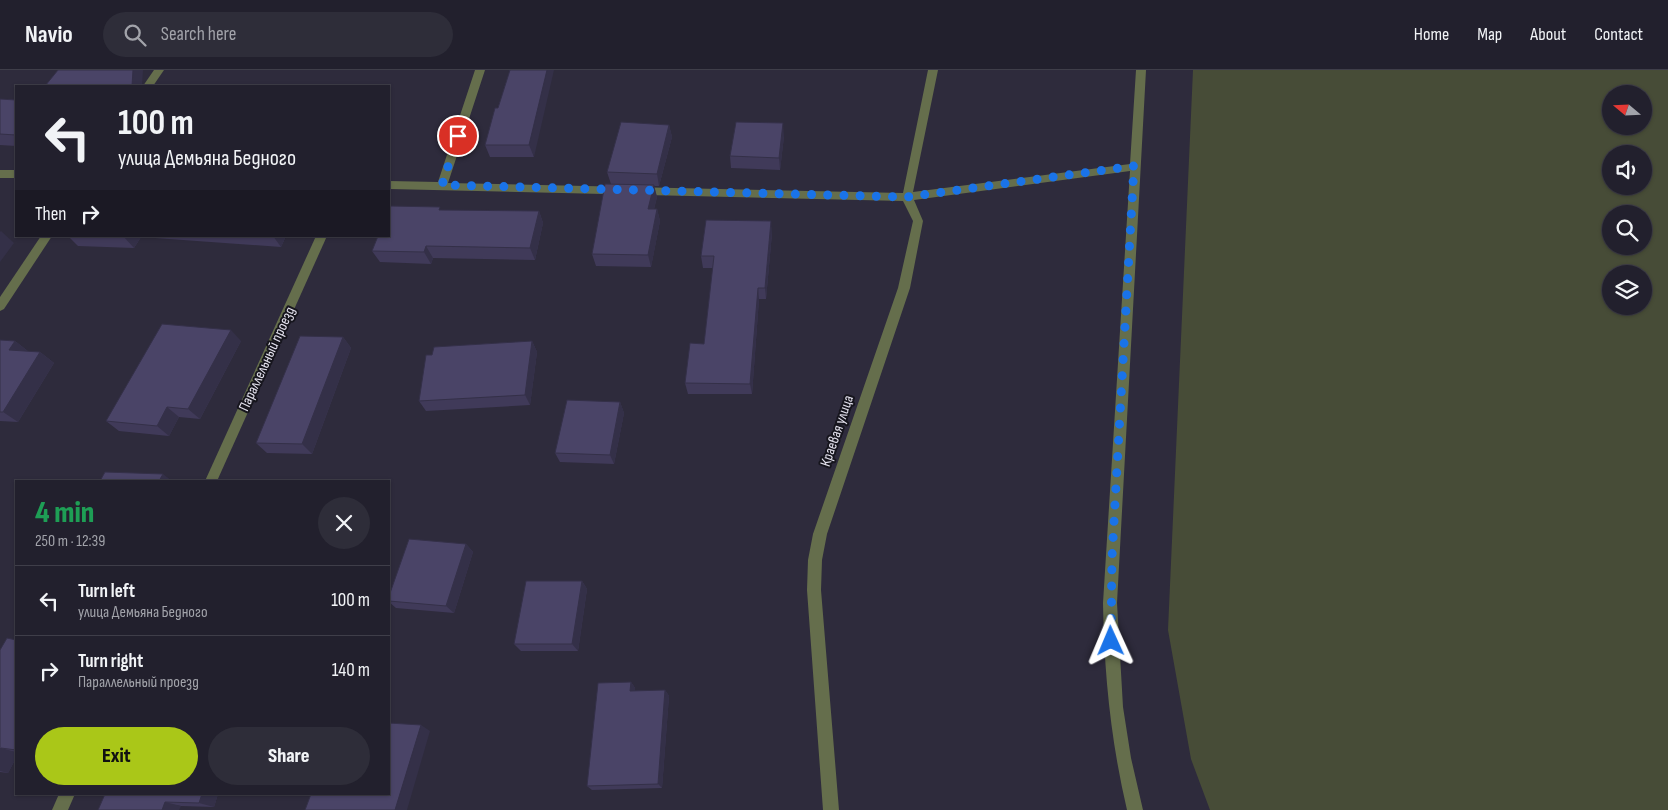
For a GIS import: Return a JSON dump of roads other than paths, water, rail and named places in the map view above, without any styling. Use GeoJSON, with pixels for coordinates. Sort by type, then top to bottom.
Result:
{"type":"FeatureCollection","features":[{"type":"Feature","properties":{"kind":"street"},"geometry":{"type":"LineString","coordinates":[[149,85],[158,70]]}},
{"type":"Feature","properties":{"kind":"street"},"geometry":{"type":"LineString","coordinates":[[442,185],[480,70]]}},
{"type":"Feature","properties":{"kind":"street"},"geometry":{"type":"LineString","coordinates":[[907,197],[934,70]]}},
{"type":"Feature","properties":{"kind":"street"},"geometry":{"type":"LineString","coordinates":[[1135,810],[1119,738],[1114,699],[1110,603],[1141,70]]}},
{"type":"Feature","properties":{"kind":"street"},"geometry":{"type":"LineString","coordinates":[[390,185],[907,197],[1134,166]]}},
{"type":"Feature","properties":{"kind":"street"},"geometry":{"type":"LineString","coordinates":[[0,174],[15,174]]}},
{"type":"Feature","properties":{"kind":"street","name":"Краевая улица"},"geometry":{"type":"LineString","coordinates":[[830,810],[814,590],[815,560],[820,534],[906,280],[918,221],[907,197]]}},
{"type":"Feature","properties":{"kind":"street"},"geometry":{"type":"LineString","coordinates":[[0,306],[46,237]]}},
{"type":"Feature","properties":{"kind":"street","name":"Параллельный проезд"},"geometry":{"type":"LineString","coordinates":[[210,480],[322,237]]}},
{"type":"Feature","properties":{"kind":"street"},"geometry":{"type":"LineString","coordinates":[[60,810],[67,795]]}}]}
